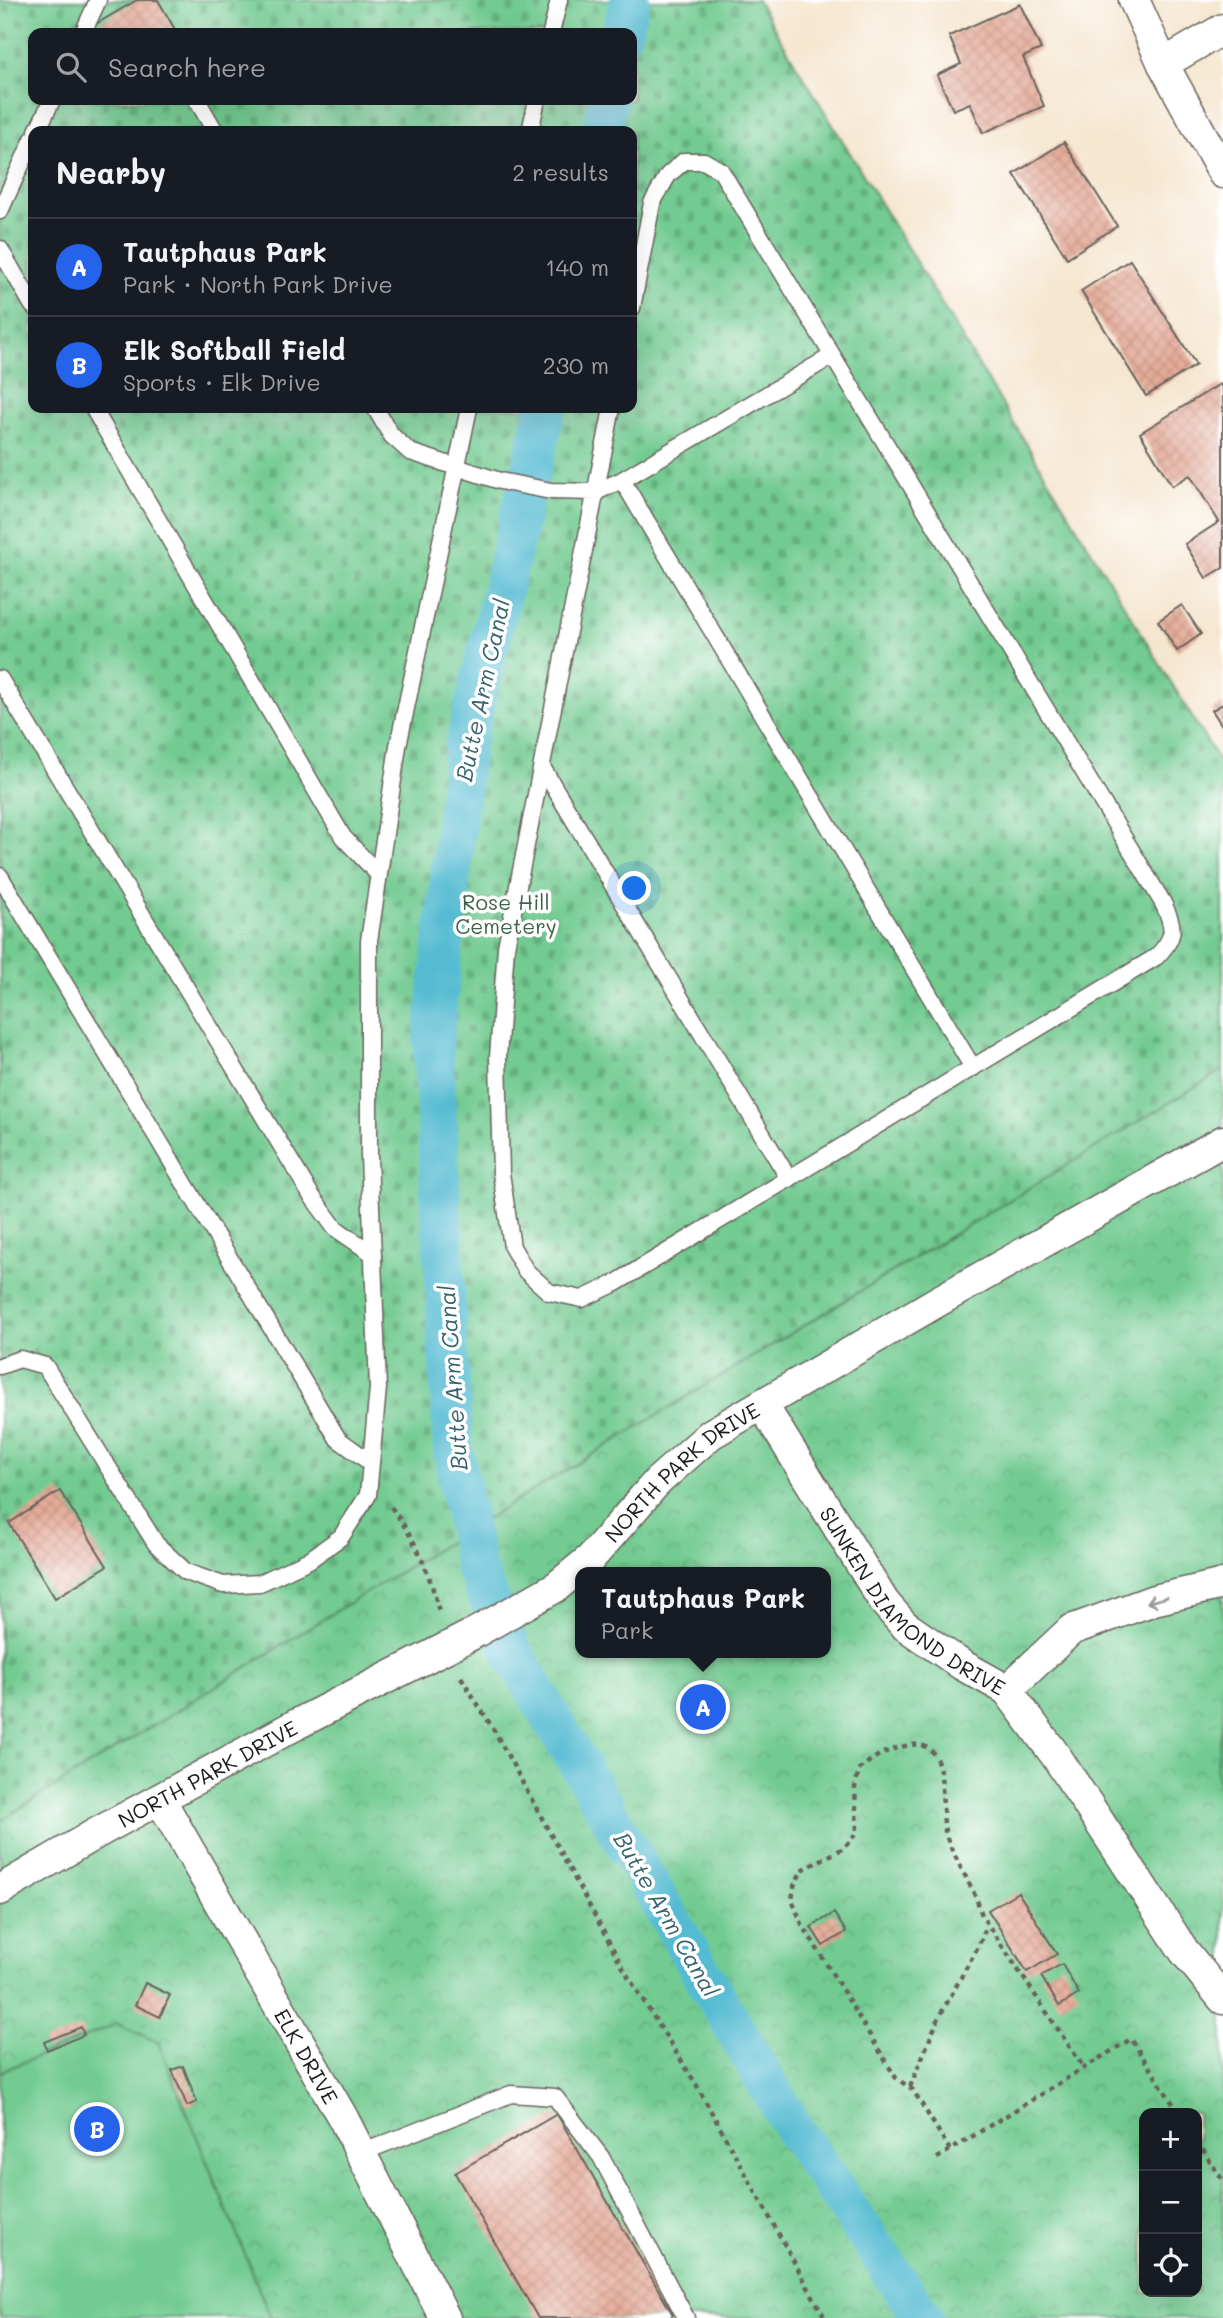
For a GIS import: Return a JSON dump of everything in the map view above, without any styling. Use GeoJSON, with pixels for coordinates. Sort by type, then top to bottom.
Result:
{"type":"FeatureCollection","features":[{"type":"Feature","properties":{"kind":"street"},"geometry":{"type":"LineString","coordinates":[[1134,0],[1163,64],[1223,173]]}},
{"type":"Feature","properties":{"kind":"street"},"geometry":{"type":"LineString","coordinates":[[1163,64],[1223,29]]}},
{"type":"Feature","properties":{"kind":"street","name":"NORTH PARK DRIVE"},"geometry":{"type":"LineString","coordinates":[[580,1567],[657,1482],[702,1441],[762,1404],[1223,1141]]}},
{"type":"Feature","properties":{"kind":"street","name":"SUNKEN DIAMOND DRIVE"},"geometry":{"type":"LineString","coordinates":[[762,1404],[884,1602],[904,1625],[962,1665],[1007,1690],[1072,1630],[1154,1600],[1223,1584]]}},
{"type":"Feature","properties":{"kind":"street","name":"NORTH PARK DRIVE"},"geometry":{"type":"LineString","coordinates":[[0,1890],[297,1724],[513,1613],[556,1587],[575,1571]]}},
{"type":"Feature","properties":{"kind":"street"},"geometry":{"type":"LineString","coordinates":[[1007,1690],[1056,1756],[1184,1951],[1223,1999]]}},
{"type":"Feature","properties":{"kind":"street","name":"ELK DRIVE"},"geometry":{"type":"LineString","coordinates":[[160,1799],[360,2153],[445,2318]]}},
{"type":"Feature","properties":{"kind":"lane"},"geometry":{"type":"LineString","coordinates":[[84,28],[98,0]]}},
{"type":"Feature","properties":{"kind":"lane"},"geometry":{"type":"LineString","coordinates":[[552,28],[559,0]]}},
{"type":"Feature","properties":{"kind":"lane"},"geometry":{"type":"LineString","coordinates":[[39,126],[50,105]]}},
{"type":"Feature","properties":{"kind":"lane"},"geometry":{"type":"LineString","coordinates":[[200,105],[212,126]]}},
{"type":"Feature","properties":{"kind":"lane"},"geometry":{"type":"LineString","coordinates":[[531,126],[536,105]]}},
{"type":"Feature","properties":{"kind":"lane"},"geometry":{"type":"LineString","coordinates":[[0,211],[28,150]]}},
{"type":"Feature","properties":{"kind":"lane"},"geometry":{"type":"LineString","coordinates":[[611,413],[506,947],[498,1058],[501,1173],[512,1247],[526,1271],[549,1292],[582,1299],[614,1284],[1156,957],[1170,942],[1172,922],[721,171],[704,161],[684,161],[667,175],[652,203],[637,282]]}},
{"type":"Feature","properties":{"kind":"lane"},"geometry":{"type":"LineString","coordinates":[[0,249],[28,297]]}},
{"type":"Feature","properties":{"kind":"lane"},"geometry":{"type":"LineString","coordinates":[[379,413],[391,435],[410,452],[500,481],[551,491],[596,492],[622,480],[832,356]]}},
{"type":"Feature","properties":{"kind":"lane"},"geometry":{"type":"LineString","coordinates":[[96,413],[343,837],[379,875]]}},
{"type":"Feature","properties":{"kind":"lane"},"geometry":{"type":"LineString","coordinates":[[0,1366],[20,1359],[45,1366],[156,1544],[186,1572],[223,1585],[260,1583],[309,1560],[341,1537],[368,1495],[378,1388],[369,1156],[369,941],[398,746],[468,413]]}},
{"type":"Feature","properties":{"kind":"lane"},"geometry":{"type":"LineString","coordinates":[[622,480],[973,1068]]}},
{"type":"Feature","properties":{"kind":"lane"},"geometry":{"type":"LineString","coordinates":[[0,679],[311,1195],[335,1228],[373,1254]]}},
{"type":"Feature","properties":{"kind":"lane"},"geometry":{"type":"LineString","coordinates":[[542,767],[789,1179]]}},
{"type":"Feature","properties":{"kind":"lane"},"geometry":{"type":"LineString","coordinates":[[0,876],[338,1439],[371,1463]]}},
{"type":"Feature","properties":{"kind":"lane"},"geometry":{"type":"LineString","coordinates":[[360,2153],[511,2094],[555,2097],[601,2157],[686,2318]]}},
{"type":"Feature","properties":{"kind":"path"},"geometry":{"type":"LineString","coordinates":[[369,1483],[411,1534],[432,1583],[440,1614]]}},
{"type":"Feature","properties":{"kind":"path"},"geometry":{"type":"LineString","coordinates":[[459,1673],[495,1732],[626,1973],[696,2084],[825,2318]]}},
{"type":"Feature","properties":{"kind":"path"},"geometry":{"type":"LineString","coordinates":[[950,2150],[910,2087],[897,2078],[802,1924],[792,1900],[794,1886],[802,1870],[844,1848],[857,1832],[855,1787],[859,1770],[871,1759],[917,1744],[928,1746],[935,1754],[942,1772],[941,1799],[946,1837],[977,1897],[982,1916],[1084,2068]]}},
{"type":"Feature","properties":{"kind":"path"},"geometry":{"type":"LineString","coordinates":[[910,2087],[939,2019],[988,1924]]}},
{"type":"Feature","properties":{"kind":"path"},"geometry":{"type":"LineString","coordinates":[[937,2158],[1130,2039],[1176,2108]]}},
{"type":"Feature","properties":{"kind":"path"},"geometry":{"type":"LineString","coordinates":[[1202,2149],[1223,2181]]}},
{"type":"Feature","properties":{"kind":"green space","name":"Rose Hill Cemetery"},"geometry":{"type":"Polygon","coordinates":[[[0,0],[757,0],[1223,768],[1223,1070],[367,1592],[0,1821],[0,0]]]}},
{"type":"Feature","properties":{"kind":"green space"},"geometry":{"type":"Polygon","coordinates":[[[1223,1070],[1223,2318],[0,2318],[0,1821],[367,1592],[1223,1070]]]}},
{"type":"Feature","properties":{"kind":"green space"},"geometry":{"type":"Polygon","coordinates":[[[1223,1718],[1223,1802],[1216,1772],[1223,1718]]]}},
{"type":"Feature","properties":{"kind":"green space"},"geometry":{"type":"Polygon","coordinates":[[[117,2024],[158,2042],[271,2318],[0,2318],[0,2072],[117,2024]]]}},
{"type":"Feature","properties":{"kind":"building"},"geometry":{"type":"Polygon","coordinates":[[[137,0],[158,0],[174,28],[92,28],[137,0]]]}},
{"type":"Feature","properties":{"kind":"building"},"geometry":{"type":"Polygon","coordinates":[[[1020,4],[1041,49],[1023,57],[1044,106],[983,133],[970,103],[953,110],[937,75],[961,64],[949,36],[1020,4]]]}},
{"type":"Feature","properties":{"kind":"building"},"geometry":{"type":"Polygon","coordinates":[[[1064,142],[1117,226],[1067,258],[1014,174],[1064,142]]]}},
{"type":"Feature","properties":{"kind":"building"},"geometry":{"type":"Polygon","coordinates":[[[1130,260],[1196,365],[1146,396],[1081,291],[1130,260]]]}},
{"type":"Feature","properties":{"kind":"building"},"geometry":{"type":"Polygon","coordinates":[[[1220,384],[1223,390],[1223,568],[1206,578],[1185,544],[1219,522],[1190,475],[1172,486],[1140,433],[1220,384]]]}},
{"type":"Feature","properties":{"kind":"building"},"geometry":{"type":"Polygon","coordinates":[[[1182,605],[1201,634],[1177,651],[1158,621],[1182,605]]]}},
{"type":"Feature","properties":{"kind":"building"},"geometry":{"type":"Polygon","coordinates":[[[1223,704],[1223,727],[1212,710],[1223,704]]]}},
{"type":"Feature","properties":{"kind":"building"},"geometry":{"type":"Polygon","coordinates":[[[60,1491],[107,1566],[55,1598],[9,1523],[60,1491]]]}},
{"type":"Feature","properties":{"kind":"building"},"geometry":{"type":"Polygon","coordinates":[[[1018,1892],[1057,1954],[1027,1972],[988,1910],[1018,1892]]]}},
{"type":"Feature","properties":{"kind":"building"},"geometry":{"type":"Polygon","coordinates":[[[834,1913],[846,1932],[823,1946],[811,1927],[834,1913]]]}},
{"type":"Feature","properties":{"kind":"building"},"geometry":{"type":"Polygon","coordinates":[[[1062,1964],[1079,1994],[1059,2006],[1041,1976],[1062,1964]]]}},
{"type":"Feature","properties":{"kind":"building"},"geometry":{"type":"Polygon","coordinates":[[[145,1983],[170,1995],[160,2017],[135,2005],[145,1983]]]}},
{"type":"Feature","properties":{"kind":"building"},"geometry":{"type":"Polygon","coordinates":[[[81,2027],[84,2035],[47,2050],[44,2042],[81,2027]]]}},
{"type":"Feature","properties":{"kind":"building"},"geometry":{"type":"Polygon","coordinates":[[[183,2066],[197,2102],[187,2106],[172,2070],[183,2066]]]}},
{"type":"Feature","properties":{"kind":"building"},"geometry":{"type":"Polygon","coordinates":[[[557,2114],[673,2315],[669,2318],[538,2318],[455,2173],[557,2114]]]}},
{"type":"Feature","properties":{"kind":"waterway","name":"Butte Arm Canal"},"geometry":{"type":"LineString","coordinates":[[623,28],[630,0]]}},
{"type":"Feature","properties":{"kind":"waterway","name":"Butte Arm Canal"},"geometry":{"type":"LineString","coordinates":[[603,126],[607,105]]}},
{"type":"Feature","properties":{"kind":"waterway","name":"Butte Arm Canal"},"geometry":{"type":"LineString","coordinates":[[545,413],[464,749],[433,1042],[453,1448],[475,1567],[512,1651],[795,2131],[923,2318]]}},
{"type":"Feature","properties":{"kind":"place","name":"Tautphaus Park"},"geometry":{"type":"Point","coordinates":[703,1707]}},
{"type":"Feature","properties":{"kind":"place","name":"Elk Softball Field"},"geometry":{"type":"Point","coordinates":[97,2129]}}]}
